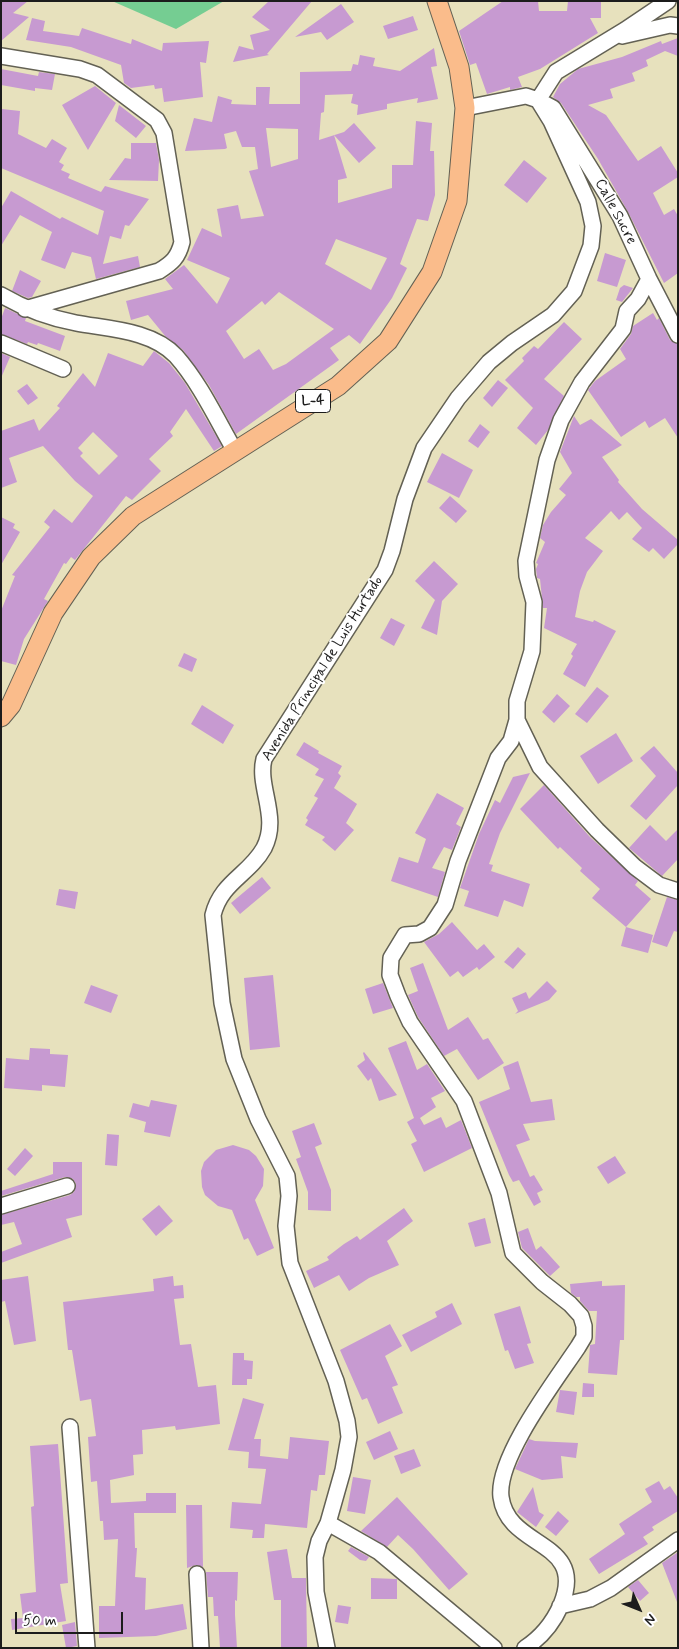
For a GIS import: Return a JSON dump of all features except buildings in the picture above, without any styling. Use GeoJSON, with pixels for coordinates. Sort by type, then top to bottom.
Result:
{"type":"FeatureCollection","features":[{"type":"Feature","properties":{"kind":"main road","name":"L-4"},"geometry":{"type":"LineString","coordinates":[[1,717],[12,706],[53,613],[91,557],[133,516],[338,386],[388,340],[432,272],[456,201],[465,108],[459,67],[437,1]]}},
{"type":"Feature","properties":{"kind":"street"},"geometry":{"type":"LineString","coordinates":[[465,108],[526,96],[538,100],[556,72],[668,1]]}},
{"type":"Feature","properties":{"kind":"street"},"geometry":{"type":"LineString","coordinates":[[609,40],[670,25],[678,26]]}},
{"type":"Feature","properties":{"kind":"street"},"geometry":{"type":"LineString","coordinates":[[1,56],[80,69],[97,75],[157,120],[164,133],[182,242],[179,255],[172,264],[158,271],[26,309]]}},
{"type":"Feature","properties":{"kind":"street","name":"Calle Sucre"},"geometry":{"type":"LineString","coordinates":[[538,100],[553,108],[581,150],[620,216],[649,279],[678,335]]}},
{"type":"Feature","properties":{"kind":"street","name":"Avenida Principal de Luis Hurtado"},"geometry":{"type":"LineString","coordinates":[[327,1648],[314,1573],[318,1541],[328,1524],[348,1449],[349,1437],[345,1410],[336,1381],[290,1263],[286,1226],[289,1196],[287,1176],[258,1119],[234,1059],[221,995],[213,916],[216,901],[224,890],[264,847],[269,818],[262,768],[264,760],[385,570],[392,551],[405,499],[424,448],[458,398],[489,362],[512,342],[553,315],[574,291],[584,268],[593,226],[588,202],[551,121],[538,100]]}},
{"type":"Feature","properties":{"kind":"street"},"geometry":{"type":"LineString","coordinates":[[525,1648],[537,1641],[553,1622],[568,1586],[563,1566],[551,1551],[533,1541],[513,1523],[501,1498],[500,1488],[517,1439],[584,1337],[584,1326],[581,1316],[570,1304],[542,1282],[514,1253],[499,1192],[464,1101],[410,1022],[393,982],[390,969],[391,958],[401,940],[406,935],[419,934],[430,928],[445,904],[458,861],[494,767],[511,741],[517,720],[517,701],[532,651],[534,602],[527,576],[526,561],[547,460],[561,420],[582,382],[622,329],[627,311],[638,299],[649,279]]}},
{"type":"Feature","properties":{"kind":"street"},"geometry":{"type":"LineString","coordinates":[[1,295],[26,309],[75,323],[118,329],[151,340],[175,355],[235,451]]}},
{"type":"Feature","properties":{"kind":"street"},"geometry":{"type":"LineString","coordinates":[[1,343],[63,370]]}},
{"type":"Feature","properties":{"kind":"street"},"geometry":{"type":"LineString","coordinates":[[517,720],[540,767],[597,830],[635,867],[659,884],[678,891]]}},
{"type":"Feature","properties":{"kind":"street"},"geometry":{"type":"LineString","coordinates":[[1,1206],[67,1186]]}},
{"type":"Feature","properties":{"kind":"street"},"geometry":{"type":"LineString","coordinates":[[70,1427],[88,1648]]}},
{"type":"Feature","properties":{"kind":"street"},"geometry":{"type":"LineString","coordinates":[[328,1524],[379,1552],[494,1648]]}},
{"type":"Feature","properties":{"kind":"street"},"geometry":{"type":"LineString","coordinates":[[560,1606],[590,1599],[611,1588],[678,1540]]}},
{"type":"Feature","properties":{"kind":"street"},"geometry":{"type":"LineString","coordinates":[[197,1574],[201,1648]]}},
{"type":"Feature","properties":{"kind":"green space"},"geometry":{"type":"Polygon","coordinates":[[[112,1],[224,1],[176,29],[112,1]]]}}]}
